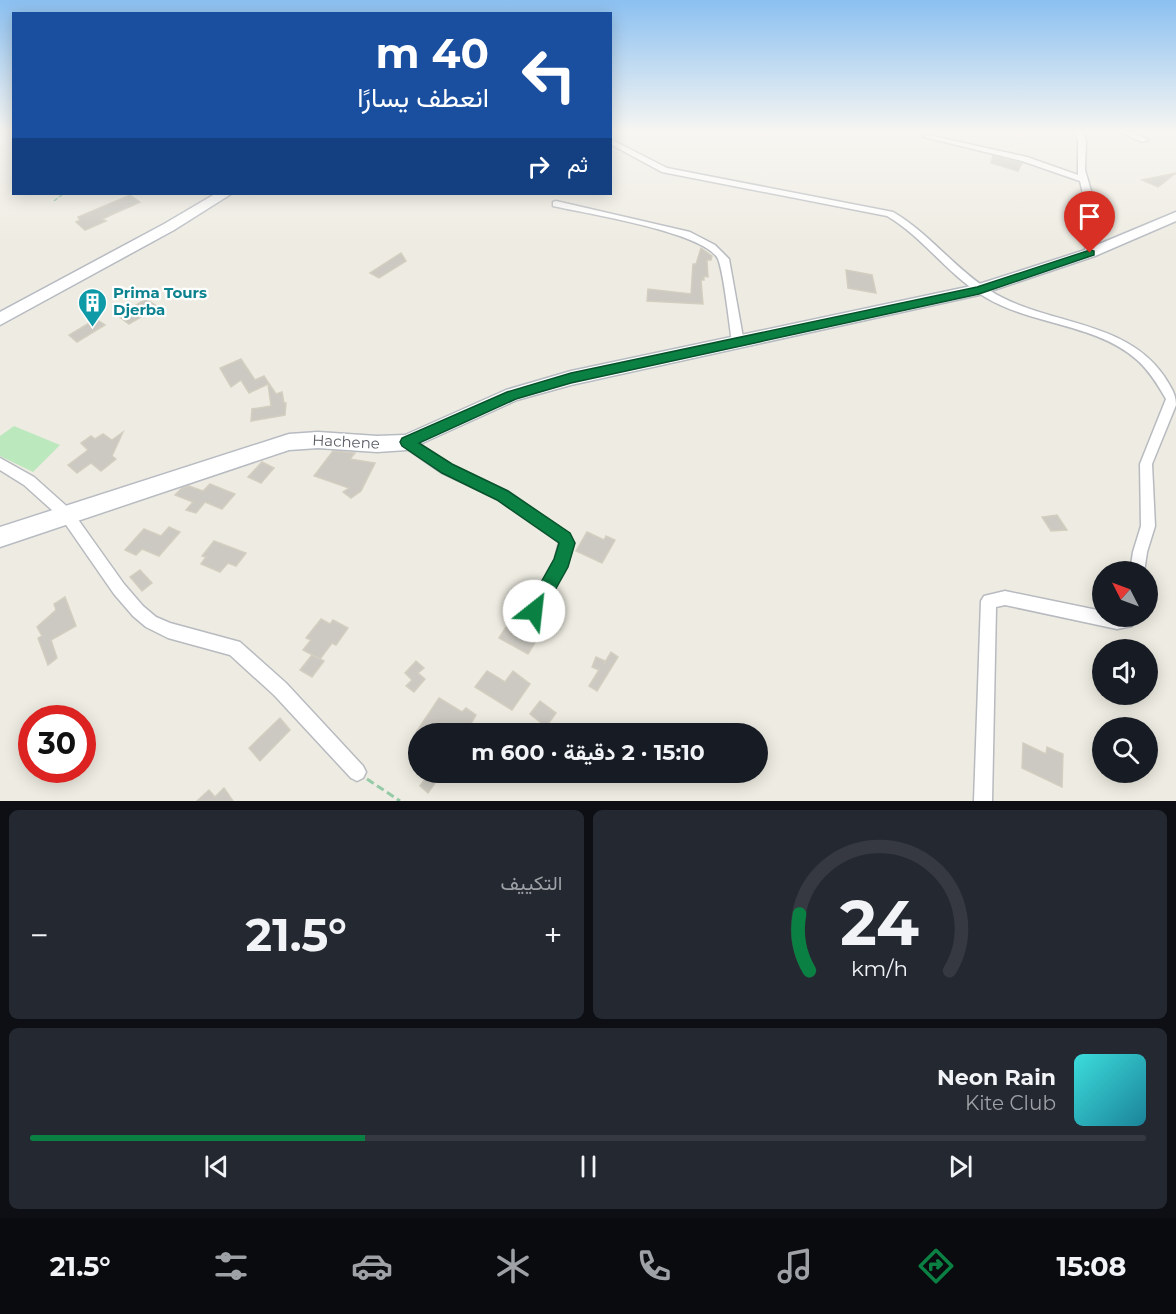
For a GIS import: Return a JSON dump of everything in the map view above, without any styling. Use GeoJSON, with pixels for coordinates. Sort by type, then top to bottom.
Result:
{"type":"FeatureCollection","features":[{"type":"Feature","properties":{"kind":"street"},"geometry":{"type":"LineString","coordinates":[[662,168],[871,208],[891,214],[902,221],[979,290],[1022,311],[1099,335],[1130,348],[1156,374],[1174,400],[1146,464],[1148,526],[1139,561]]}},
{"type":"Feature","properties":{"kind":"street"},"geometry":{"type":"LineString","coordinates":[[1051,168],[1084,180]]}},
{"type":"Feature","properties":{"kind":"street"},"geometry":{"type":"LineString","coordinates":[[1082,168],[1093,215],[1090,253]]}},
{"type":"Feature","properties":{"kind":"street"},"geometry":{"type":"LineString","coordinates":[[0,319],[159,233],[222,195]]}},
{"type":"Feature","properties":{"kind":"street"},"geometry":{"type":"LineString","coordinates":[[555,204],[687,234],[703,241],[720,253],[724,259],[738,343]]}},
{"type":"Feature","properties":{"kind":"street","name":"Hachene"},"geometry":{"type":"LineString","coordinates":[[0,537],[256,450],[289,442],[312,440],[392,445],[407,442],[512,395],[571,378],[658,357],[738,343],[979,290],[1090,253],[1176,216]]}},
{"type":"Feature","properties":{"kind":"street"},"geometry":{"type":"LineString","coordinates":[[407,442],[447,469],[502,495],[564,538],[567,543],[562,561],[534,611]]}},
{"type":"Feature","properties":{"kind":"street"},"geometry":{"type":"LineString","coordinates":[[0,463],[29,481],[67,515],[119,589],[138,611],[151,622],[168,630],[234,648],[280,689],[357,772]]}},
{"type":"Feature","properties":{"kind":"street"},"geometry":{"type":"LineString","coordinates":[[983,801],[989,601],[1005,598],[1092,616]]}},
{"type":"Feature","properties":{"kind":"path"},"geometry":{"type":"LineString","coordinates":[[54,201],[62,195]]}},
{"type":"Feature","properties":{"kind":"path"},"geometry":{"type":"LineString","coordinates":[[357,772],[400,801]]}},
{"type":"Feature","properties":{"kind":"green space"},"geometry":{"type":"Polygon","coordinates":[[[14,426],[60,445],[33,472],[0,456],[0,436],[14,426]]]}},
{"type":"Feature","properties":{"kind":"building"},"geometry":{"type":"Polygon","coordinates":[[[1176,173],[1158,187],[1142,180],[1176,173]]]}},
{"type":"Feature","properties":{"kind":"building"},"geometry":{"type":"Polygon","coordinates":[[[130,195],[140,202],[102,219],[106,221],[85,230],[76,222],[80,220],[78,217],[130,195]]]}},
{"type":"Feature","properties":{"kind":"building"},"geometry":{"type":"Polygon","coordinates":[[[701,248],[712,256],[711,260],[707,260],[708,277],[704,276],[704,280],[701,280],[703,304],[647,301],[648,289],[691,294],[693,264],[696,264],[701,248]]]}},
{"type":"Feature","properties":{"kind":"building"},"geometry":{"type":"Polygon","coordinates":[[[401,253],[406,261],[379,278],[370,273],[401,253]]]}},
{"type":"Feature","properties":{"kind":"building"},"geometry":{"type":"Polygon","coordinates":[[[846,270],[872,275],[876,293],[848,288],[846,270]]]}},
{"type":"Feature","properties":{"kind":"building"},"geometry":{"type":"Polygon","coordinates":[[[146,299],[158,307],[129,324],[118,316],[146,299]]]}},
{"type":"Feature","properties":{"kind":"building","name":"Prima Tours Djerba"},"geometry":{"type":"Polygon","coordinates":[[[96,319],[105,325],[77,342],[69,335],[96,319]]]}},
{"type":"Feature","properties":{"kind":"building"},"geometry":{"type":"Polygon","coordinates":[[[241,359],[255,380],[264,376],[276,394],[282,392],[284,403],[286,403],[285,415],[251,421],[252,409],[271,406],[268,384],[249,393],[241,380],[231,387],[220,368],[241,359]]]}},
{"type":"Feature","properties":{"kind":"building"},"geometry":{"type":"Polygon","coordinates":[[[123,432],[112,456],[116,459],[101,471],[91,463],[77,473],[68,465],[88,450],[81,443],[91,436],[95,439],[103,434],[112,440],[123,432]]]}},
{"type":"Feature","properties":{"kind":"building"},"geometry":{"type":"Polygon","coordinates":[[[333,451],[355,453],[350,459],[375,463],[361,491],[351,498],[343,492],[349,488],[314,476],[333,451]]]}},
{"type":"Feature","properties":{"kind":"building"},"geometry":{"type":"Polygon","coordinates":[[[262,462],[274,468],[261,483],[248,477],[262,462]]]}},
{"type":"Feature","properties":{"kind":"building"},"geometry":{"type":"Polygon","coordinates":[[[210,484],[235,494],[222,509],[205,502],[196,513],[186,510],[193,502],[175,495],[182,488],[189,486],[203,491],[210,484]]]}},
{"type":"Feature","properties":{"kind":"building"},"geometry":{"type":"Polygon","coordinates":[[[1057,515],[1067,530],[1051,531],[1042,517],[1057,515]]]}},
{"type":"Feature","properties":{"kind":"building"},"geometry":{"type":"Polygon","coordinates":[[[169,527],[180,532],[159,556],[142,549],[136,555],[125,550],[144,529],[161,536],[169,527]]]}},
{"type":"Feature","properties":{"kind":"building"},"geometry":{"type":"Polygon","coordinates":[[[587,532],[604,540],[606,536],[615,540],[602,563],[576,551],[587,532]]]}},
{"type":"Feature","properties":{"kind":"building"},"geometry":{"type":"Polygon","coordinates":[[[214,541],[246,553],[236,566],[228,563],[220,572],[201,564],[206,557],[202,556],[214,541]]]}},
{"type":"Feature","properties":{"kind":"building"},"geometry":{"type":"Polygon","coordinates":[[[140,570],[152,583],[142,591],[130,577],[140,570]]]}},
{"type":"Feature","properties":{"kind":"building"},"geometry":{"type":"Polygon","coordinates":[[[65,597],[76,626],[51,640],[57,658],[48,665],[38,638],[42,636],[37,627],[56,610],[54,604],[65,597]]]}},
{"type":"Feature","properties":{"kind":"building"},"geometry":{"type":"Polygon","coordinates":[[[517,610],[533,620],[540,618],[543,614],[550,618],[528,654],[499,638],[517,610]]]}},
{"type":"Feature","properties":{"kind":"building"},"geometry":{"type":"Polygon","coordinates":[[[321,619],[330,624],[333,620],[348,628],[336,645],[332,643],[320,659],[303,650],[311,640],[306,638],[321,619]]]}},
{"type":"Feature","properties":{"kind":"building"},"geometry":{"type":"Polygon","coordinates":[[[611,652],[618,657],[597,691],[589,686],[599,670],[592,667],[596,657],[605,661],[604,664],[611,652]]]}},
{"type":"Feature","properties":{"kind":"building"},"geometry":{"type":"Polygon","coordinates":[[[312,655],[324,661],[312,677],[300,670],[312,655]]]}},
{"type":"Feature","properties":{"kind":"building"},"geometry":{"type":"Polygon","coordinates":[[[416,661],[424,668],[418,673],[425,679],[414,692],[406,686],[412,680],[405,673],[416,661]]]}},
{"type":"Feature","properties":{"kind":"building"},"geometry":{"type":"Polygon","coordinates":[[[487,671],[505,682],[513,671],[530,684],[512,710],[475,687],[487,671]]]}},
{"type":"Feature","properties":{"kind":"building"},"geometry":{"type":"Polygon","coordinates":[[[439,698],[462,712],[466,708],[476,715],[471,723],[422,723],[439,698]]]}},
{"type":"Feature","properties":{"kind":"building"},"geometry":{"type":"Polygon","coordinates":[[[540,701],[556,713],[549,723],[541,723],[530,714],[540,701]]]}},
{"type":"Feature","properties":{"kind":"building"},"geometry":{"type":"Polygon","coordinates":[[[280,718],[290,730],[260,761],[249,748],[280,718]]]}},
{"type":"Feature","properties":{"kind":"building"},"geometry":{"type":"Polygon","coordinates":[[[1023,743],[1046,754],[1047,747],[1063,754],[1062,787],[1022,768],[1023,743]]]}},
{"type":"Feature","properties":{"kind":"building"},"geometry":{"type":"Polygon","coordinates":[[[422,783],[435,783],[428,793],[420,786],[422,783]]]}},
{"type":"Feature","properties":{"kind":"building"},"geometry":{"type":"Polygon","coordinates":[[[224,788],[233,801],[197,801],[209,790],[215,797],[224,788]]]}},
{"type":"Feature","properties":{"kind":"place","name":"Prima Tours Djerba"},"geometry":{"type":"Point","coordinates":[92,328]}},
{"type":"Feature","properties":{"kind":"route"},"geometry":{"type":"LineString","coordinates":[[534,611],[566,552],[567,543],[564,538],[502,495],[447,469],[407,442],[512,395],[571,378],[658,357],[860,318],[979,290],[1090,253]]}}]}
